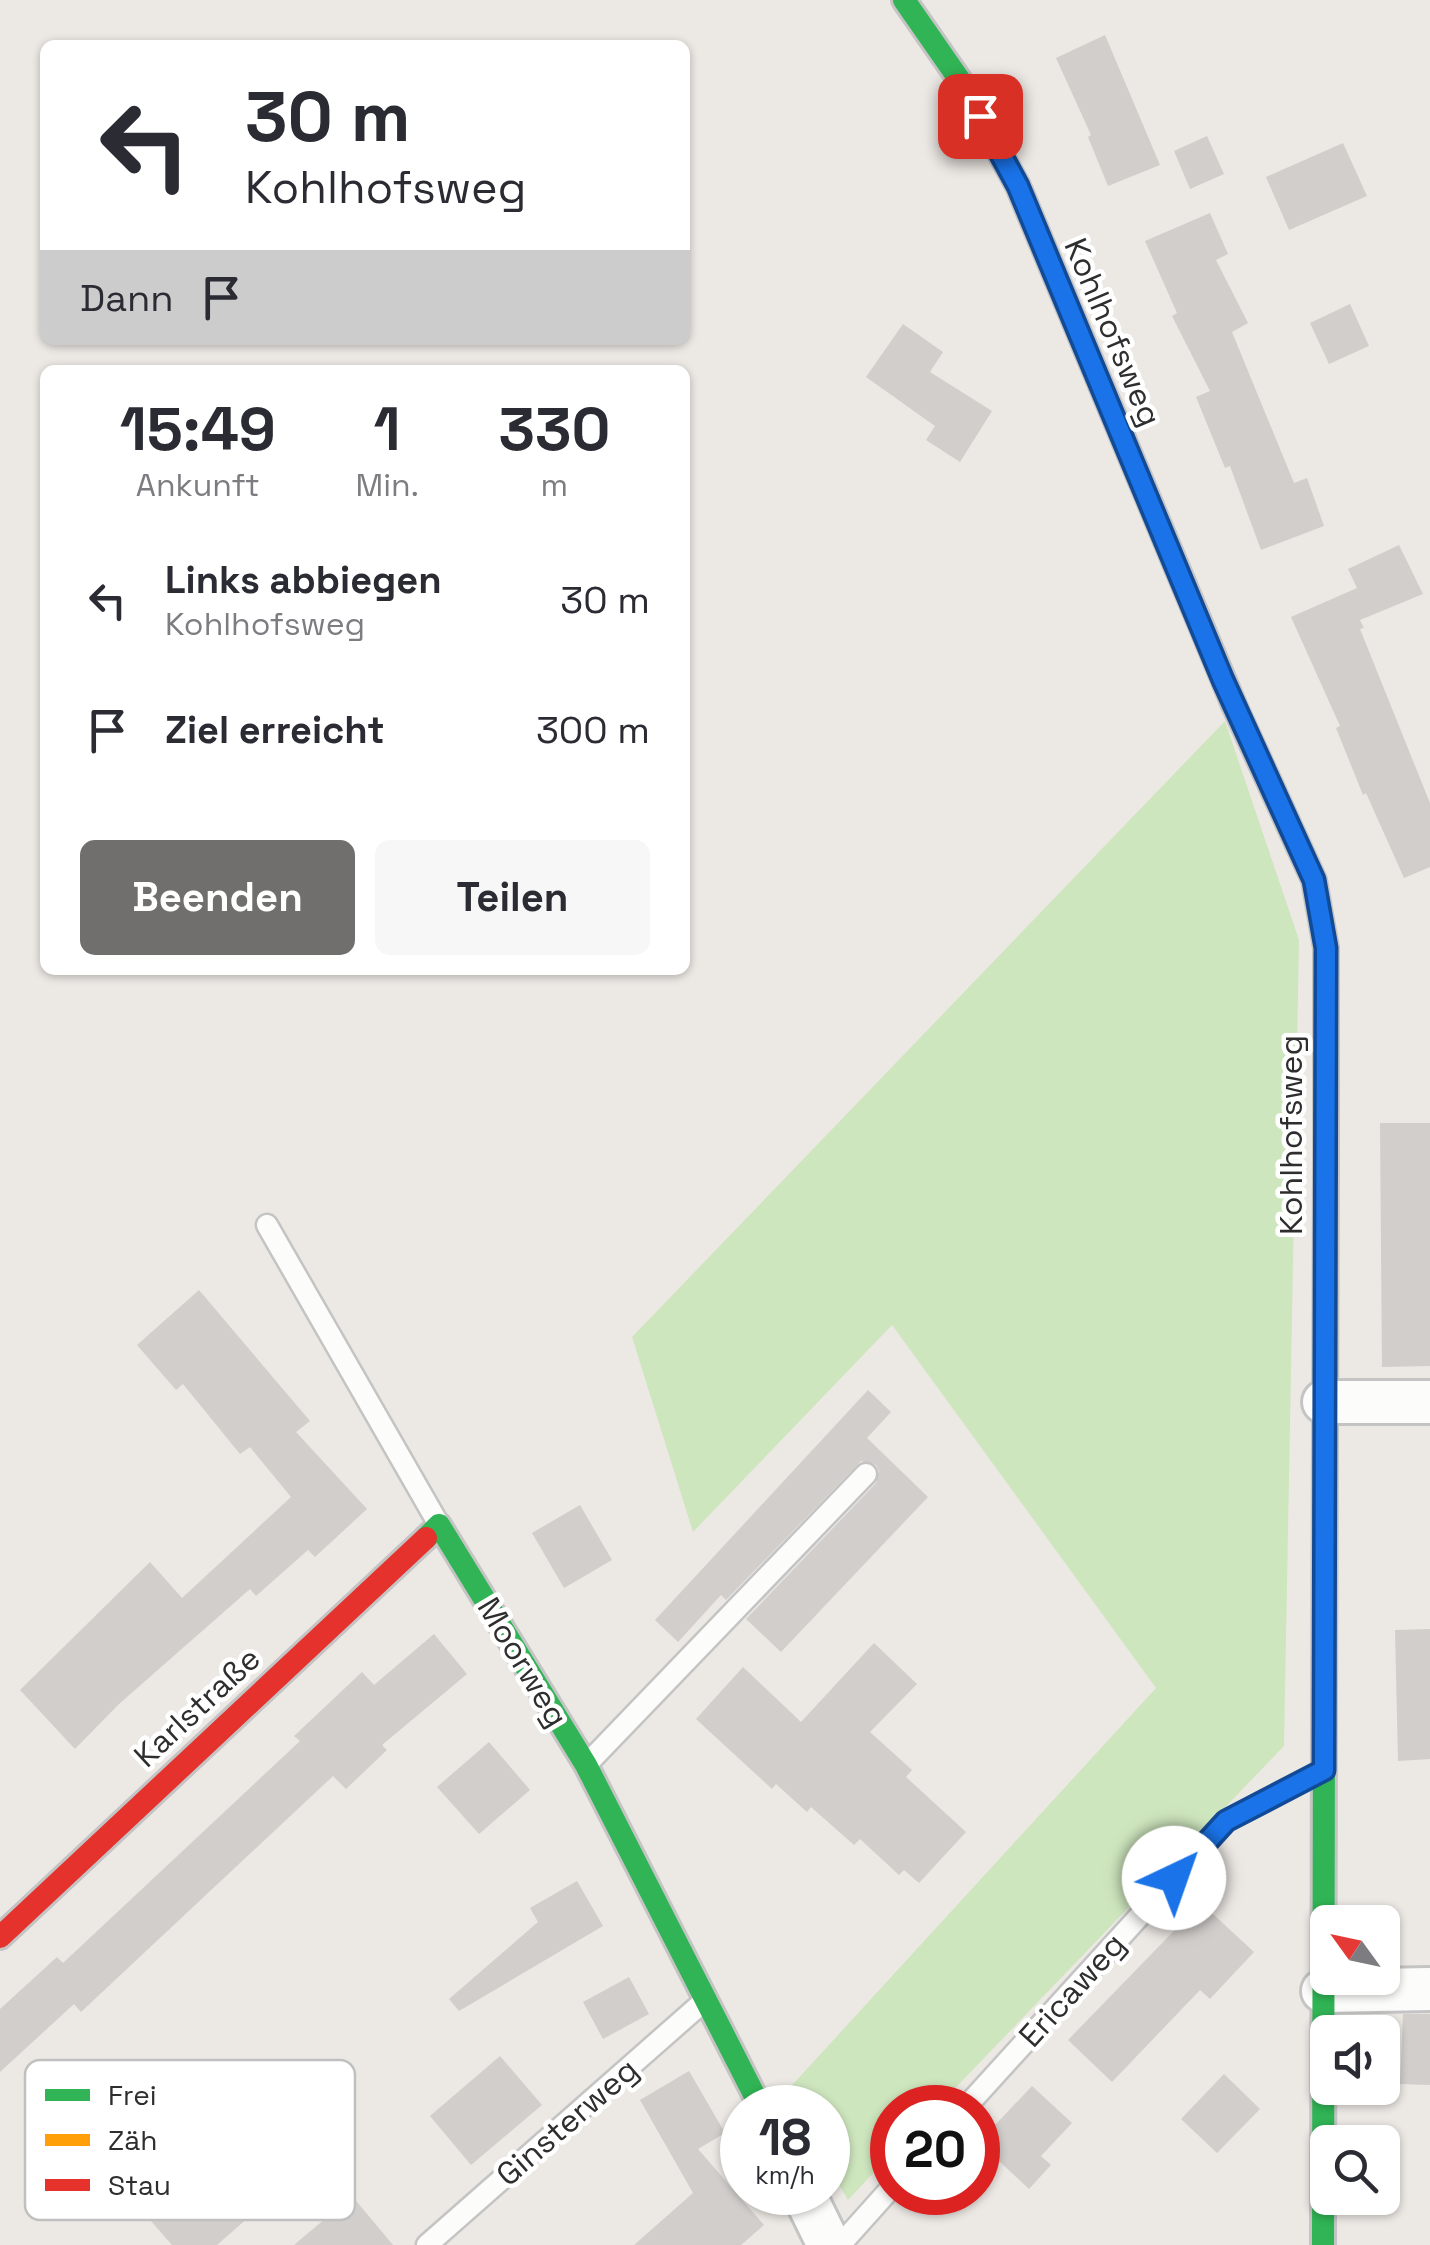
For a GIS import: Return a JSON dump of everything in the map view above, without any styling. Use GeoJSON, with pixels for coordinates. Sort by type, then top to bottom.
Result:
{"type":"FeatureCollection","features":[{"type":"Feature","properties":{"kind":"street","name":"Kohlhofsweg"},"geometry":{"type":"LineString","coordinates":[[904,0],[962,82],[1018,186],[1223,680],[1314,880],[1326,948],[1323,1905]]}},
{"type":"Feature","properties":{"kind":"street"},"geometry":{"type":"LineString","coordinates":[[1324,1402],[1430,1402]]}},
{"type":"Feature","properties":{"kind":"street","name":"Moorweg"},"geometry":{"type":"LineString","coordinates":[[439,1525],[586,1765],[751,2085]]}},
{"type":"Feature","properties":{"kind":"street","name":"Karlstraße"},"geometry":{"type":"LineString","coordinates":[[0,1937],[439,1525]]}},
{"type":"Feature","properties":{"kind":"street"},"geometry":{"type":"LineString","coordinates":[[1400,1990],[1430,1989]]}},
{"type":"Feature","properties":{"kind":"street","name":"Kohlhofsweg"},"geometry":{"type":"LineString","coordinates":[[1323,1995],[1323,2245]]}},
{"type":"Feature","properties":{"kind":"street"},"geometry":{"type":"LineString","coordinates":[[814,2215],[829,2245]]}},
{"type":"Feature","properties":{"kind":"lane","name":"Moorweg"},"geometry":{"type":"LineString","coordinates":[[267,1225],[439,1525]]}},
{"type":"Feature","properties":{"kind":"lane"},"geometry":{"type":"LineString","coordinates":[[586,1765],[866,1474]]}},
{"type":"Feature","properties":{"kind":"lane","name":"Ericaweg"},"geometry":{"type":"LineString","coordinates":[[986,2085],[1226,1821],[1324,1770]]}},
{"type":"Feature","properties":{"kind":"lane","name":"Ginsterweg"},"geometry":{"type":"LineString","coordinates":[[427,2245],[708,1998]]}},
{"type":"Feature","properties":{"kind":"lane"},"geometry":{"type":"LineString","coordinates":[[840,2245],[870,2212]]}},
{"type":"Feature","properties":{"kind":"green space"},"geometry":{"type":"Polygon","coordinates":[[[1225,721],[1299,940],[1284,1746],[958,2085],[870,2085],[870,2176],[850,2198],[850,2085],[792,2085],[1156,1688],[892,1325],[693,1532],[632,1337],[1225,721]]]}},
{"type":"Feature","properties":{"kind":"building"},"geometry":{"type":"Polygon","coordinates":[[[1105,35],[1160,165],[1108,186],[1088,137],[1091,135],[1056,58],[1105,35]]]}},
{"type":"Feature","properties":{"kind":"building"},"geometry":{"type":"Polygon","coordinates":[[[1207,136],[1224,174],[1190,189],[1174,151],[1207,136]]]}},
{"type":"Feature","properties":{"kind":"building"},"geometry":{"type":"Polygon","coordinates":[[[1343,143],[1367,196],[1289,230],[1266,177],[1343,143]]]}},
{"type":"Feature","properties":{"kind":"building"},"geometry":{"type":"Polygon","coordinates":[[[1210,213],[1228,254],[1216,260],[1248,323],[1232,332],[1294,483],[1307,478],[1324,526],[1261,550],[1230,466],[1225,468],[1196,397],[1210,391],[1172,316],[1177,313],[1145,241],[1210,213]]]}},
{"type":"Feature","properties":{"kind":"building"},"geometry":{"type":"Polygon","coordinates":[[[1350,304],[1369,346],[1329,364],[1310,323],[1350,304]]]}},
{"type":"Feature","properties":{"kind":"building"},"geometry":{"type":"Polygon","coordinates":[[[903,324],[943,352],[930,372],[992,411],[960,462],[926,440],[935,426],[866,377],[903,324]]]}},
{"type":"Feature","properties":{"kind":"building"},"geometry":{"type":"Polygon","coordinates":[[[1399,545],[1423,594],[1360,620],[1364,628],[1360,629],[1430,803],[1430,867],[1404,878],[1366,793],[1363,795],[1336,728],[1340,726],[1291,617],[1357,588],[1348,569],[1399,545]]]}},
{"type":"Feature","properties":{"kind":"building"},"geometry":{"type":"Polygon","coordinates":[[[1380,1123],[1430,1123],[1430,1366],[1382,1367],[1380,1123]]]}},
{"type":"Feature","properties":{"kind":"building"},"geometry":{"type":"Polygon","coordinates":[[[199,1290],[310,1421],[296,1432],[367,1509],[315,1557],[308,1550],[256,1596],[250,1589],[119,1704],[75,1749],[20,1690],[150,1562],[182,1598],[291,1497],[250,1447],[240,1454],[183,1384],[176,1390],[137,1345],[199,1290]]]}},
{"type":"Feature","properties":{"kind":"building"},"geometry":{"type":"Polygon","coordinates":[[[868,1390],[891,1412],[867,1438],[928,1497],[781,1652],[746,1619],[876,1483],[876,1465],[861,1461],[726,1600],[721,1595],[678,1642],[655,1620],[868,1390]]]}},
{"type":"Feature","properties":{"kind":"building"},"geometry":{"type":"Polygon","coordinates":[[[580,1505],[612,1560],[564,1588],[532,1533],[580,1505]]]}},
{"type":"Feature","properties":{"kind":"building"},"geometry":{"type":"Polygon","coordinates":[[[1430,1629],[1430,1759],[1398,1761],[1395,1630],[1430,1629]]]}},
{"type":"Feature","properties":{"kind":"building"},"geometry":{"type":"Polygon","coordinates":[[[434,1634],[467,1674],[382,1745],[387,1750],[346,1789],[333,1776],[81,2012],[74,2004],[0,2072],[0,2009],[57,1957],[63,1963],[300,1741],[294,1736],[362,1672],[374,1685],[434,1634]]]}},
{"type":"Feature","properties":{"kind":"building"},"geometry":{"type":"Polygon","coordinates":[[[874,1643],[917,1684],[870,1732],[912,1770],[906,1777],[966,1832],[919,1883],[904,1870],[899,1875],[860,1839],[854,1845],[811,1807],[807,1812],[776,1784],[772,1789],[696,1719],[743,1667],[801,1722],[874,1643]]]}},
{"type":"Feature","properties":{"kind":"building"},"geometry":{"type":"Polygon","coordinates":[[[489,1742],[530,1790],[479,1834],[437,1787],[489,1742]]]}},
{"type":"Feature","properties":{"kind":"building"},"geometry":{"type":"Polygon","coordinates":[[[577,1881],[603,1926],[459,2011],[449,1999],[538,1922],[530,1908],[577,1881]]]}},
{"type":"Feature","properties":{"kind":"building"},"geometry":{"type":"Polygon","coordinates":[[[1201,1903],[1254,1952],[1210,1999],[1200,1990],[1112,2082],[1068,2040],[1201,1903]]]}},
{"type":"Feature","properties":{"kind":"building"},"geometry":{"type":"Polygon","coordinates":[[[629,1977],[649,2014],[603,2039],[583,2002],[629,1977]]]}},
{"type":"Feature","properties":{"kind":"building"},"geometry":{"type":"Polygon","coordinates":[[[1403,2014],[1430,2014],[1430,2085],[1400,2084],[1403,2014]]]}},
{"type":"Feature","properties":{"kind":"building"},"geometry":{"type":"Polygon","coordinates":[[[500,2056],[542,2105],[471,2165],[430,2116],[500,2056]]]}},
{"type":"Feature","properties":{"kind":"building"},"geometry":{"type":"Polygon","coordinates":[[[689,2071],[720,2124],[720,2136],[698,2149],[720,2174],[720,2215],[755,2215],[764,2225],[741,2245],[634,2245],[693,2193],[640,2100],[689,2071]]]}},
{"type":"Feature","properties":{"kind":"building"},"geometry":{"type":"Polygon","coordinates":[[[1224,2074],[1260,2109],[1217,2153],[1181,2119],[1224,2074]]]}},
{"type":"Feature","properties":{"kind":"building"},"geometry":{"type":"Polygon","coordinates":[[[1032,2086],[1072,2123],[1041,2156],[1051,2165],[1029,2189],[1000,2162],[1000,2120],[1032,2086]]]}},
{"type":"Feature","properties":{"kind":"building"},"geometry":{"type":"Polygon","coordinates":[[[355,2200],[393,2245],[294,2245],[324,2220],[355,2220],[355,2200]]]}},
{"type":"Feature","properties":{"kind":"building"},"geometry":{"type":"Polygon","coordinates":[[[245,2220],[217,2245],[172,2245],[151,2221],[245,2220]]]}},
{"type":"Feature","properties":{"kind":"traffic: fast"},"geometry":{"type":"LineString","coordinates":[[904,0],[961,82],[1018,186],[1234,705]]}},
{"type":"Feature","properties":{"kind":"traffic: fast"},"geometry":{"type":"LineString","coordinates":[[426,1538],[439,1525],[586,1765],[749,2085]]}},
{"type":"Feature","properties":{"kind":"traffic: fast"},"geometry":{"type":"LineString","coordinates":[[1323,2245],[1324,1704]]}},
{"type":"Feature","properties":{"kind":"traffic: slow"},"geometry":{"type":"LineString","coordinates":[[1234,705],[1314,880],[1326,948],[1326,1156]]}},
{"type":"Feature","properties":{"kind":"traffic: jam"},"geometry":{"type":"LineString","coordinates":[[1324,1704],[1326,1156]]}},
{"type":"Feature","properties":{"kind":"traffic: jam"},"geometry":{"type":"LineString","coordinates":[[0,1937],[426,1538]]}},
{"type":"Feature","properties":{"kind":"route"},"geometry":{"type":"LineString","coordinates":[[980,116],[1018,186],[1223,680],[1314,880],[1326,948],[1324,1770],[1226,1821],[1174,1878]]}}]}
